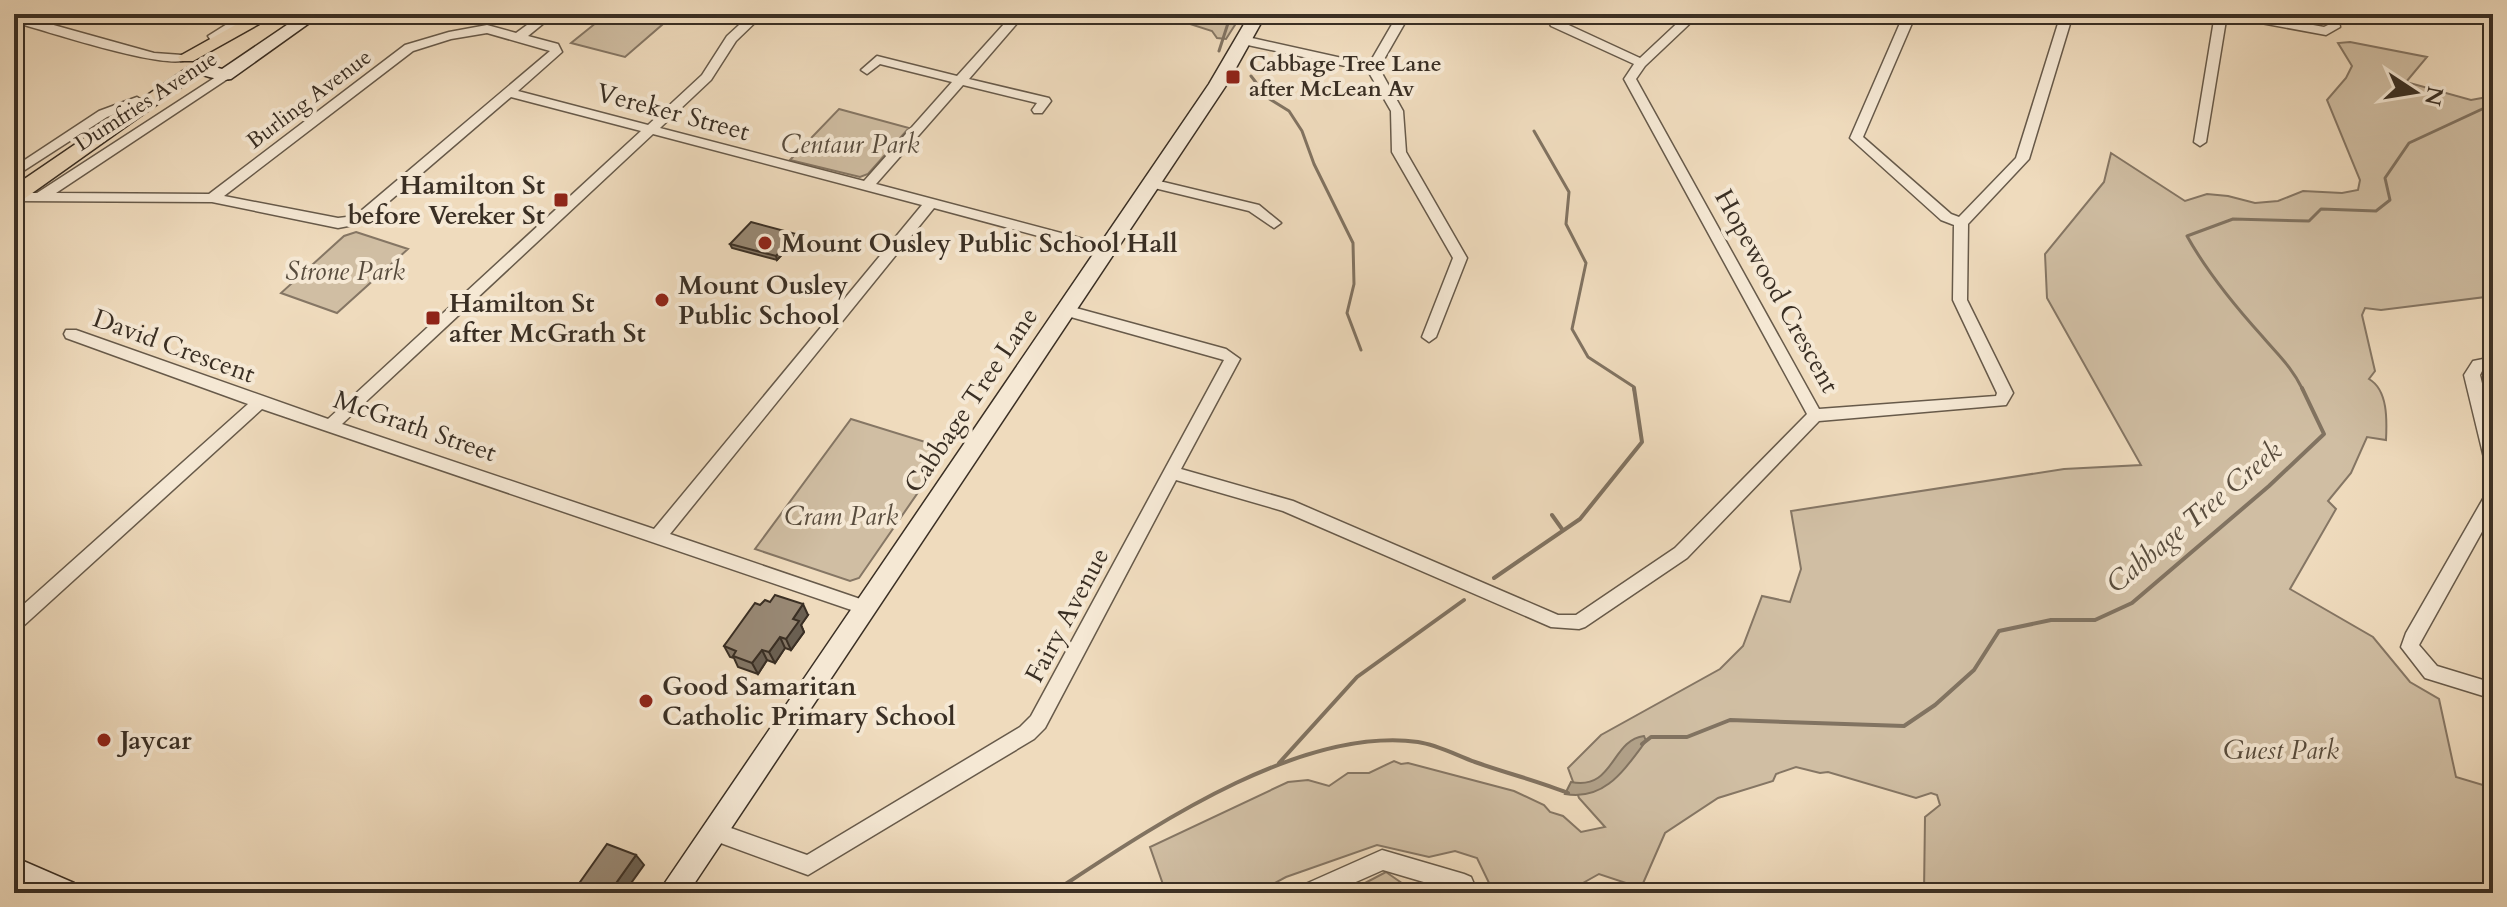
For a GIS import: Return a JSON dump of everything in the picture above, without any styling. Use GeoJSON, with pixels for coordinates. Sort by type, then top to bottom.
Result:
{"type":"FeatureCollection","features":[{"type":"Feature","properties":{"kind":"main road"},"geometry":{"type":"LineString","coordinates":[[14,196],[181,64],[268,14]]}},
{"type":"Feature","properties":{"kind":"main road"},"geometry":{"type":"LineString","coordinates":[[14,184],[137,101],[181,64],[224,45],[278,14]]}},
{"type":"Feature","properties":{"kind":"main road","name":"Dumfries Avenue"},"geometry":{"type":"LineString","coordinates":[[225,75],[314,14]]}},
{"type":"Feature","properties":{"kind":"main road","name":"Cabbage Tree Lane"},"geometry":{"type":"LineString","coordinates":[[672,893],[1218,84],[1258,14]]}},
{"type":"Feature","properties":{"kind":"main road"},"geometry":{"type":"LineString","coordinates":[[181,64],[225,75]]}},
{"type":"Feature","properties":{"kind":"main road"},"geometry":{"type":"LineString","coordinates":[[14,870],[64,893]]}},
{"type":"Feature","properties":{"kind":"street"},"geometry":{"type":"LineString","coordinates":[[214,36],[251,14]]}},
{"type":"Feature","properties":{"kind":"street"},"geometry":{"type":"LineString","coordinates":[[519,37],[549,14]]}},
{"type":"Feature","properties":{"kind":"street"},"geometry":{"type":"LineString","coordinates":[[331,425],[707,77],[731,39],[758,14]]}},
{"type":"Feature","properties":{"kind":"street"},"geometry":{"type":"LineString","coordinates":[[866,187],[1019,14]]}},
{"type":"Feature","properties":{"kind":"street"},"geometry":{"type":"LineString","coordinates":[[1373,68],[1404,14]]}},
{"type":"Feature","properties":{"kind":"street"},"geometry":{"type":"LineString","coordinates":[[1551,14],[1555,23],[1641,63],[1694,14]]}},
{"type":"Feature","properties":{"kind":"street"},"geometry":{"type":"LineString","coordinates":[[1910,14],[1856,138],[1946,217],[1961,223]]}},
{"type":"Feature","properties":{"kind":"street"},"geometry":{"type":"LineString","coordinates":[[1815,415],[2001,401],[2005,393],[1960,300],[1961,223],[2022,159],[2067,14]]}},
{"type":"Feature","properties":{"kind":"street"},"geometry":{"type":"LineString","coordinates":[[2200,142],[2221,14]]}},
{"type":"Feature","properties":{"kind":"street"},"geometry":{"type":"LineString","coordinates":[[2234,14],[2326,31],[2333,20]]}},
{"type":"Feature","properties":{"kind":"street"},"geometry":{"type":"LineString","coordinates":[[14,18],[181,64]]}},
{"type":"Feature","properties":{"kind":"street","name":"Burling Avenue"},"geometry":{"type":"LineString","coordinates":[[212,198],[409,48],[487,29],[554,47],[556,52],[508,92]]}},
{"type":"Feature","properties":{"kind":"street"},"geometry":{"type":"LineString","coordinates":[[1243,40],[1373,68],[1397,111],[1399,152],[1460,258],[1429,337]]}},
{"type":"Feature","properties":{"kind":"street"},"geometry":{"type":"LineString","coordinates":[[867,70],[881,55],[959,82],[1045,101]]}},
{"type":"Feature","properties":{"kind":"street","name":"Hopewood Crescent"},"geometry":{"type":"LineString","coordinates":[[1173,473],[1287,506],[1557,622],[1579,622],[1681,553],[1815,415],[1630,79],[1641,63]]}},
{"type":"Feature","properties":{"kind":"street","name":"Dumfries Avenue"},"geometry":{"type":"LineString","coordinates":[[42,196],[225,75]]}},
{"type":"Feature","properties":{"kind":"street"},"geometry":{"type":"LineString","coordinates":[[14,196],[212,198],[338,223],[359,220],[508,92]]}},
{"type":"Feature","properties":{"kind":"street","name":"Vereker Street"},"geometry":{"type":"LineString","coordinates":[[508,92],[1105,249]]}},
{"type":"Feature","properties":{"kind":"street"},"geometry":{"type":"LineString","coordinates":[[14,173],[109,110],[137,101]]}},
{"type":"Feature","properties":{"kind":"street"},"geometry":{"type":"LineString","coordinates":[[1151,183],[1254,208],[1274,223]]}},
{"type":"Feature","properties":{"kind":"street"},"geometry":{"type":"LineString","coordinates":[[658,537],[930,204]]}},
{"type":"Feature","properties":{"kind":"street","name":"Fairy Avenue"},"geometry":{"type":"LineString","coordinates":[[714,831],[808,865],[1027,733],[1038,722],[1232,359],[1226,354],[1065,310]]}},
{"type":"Feature","properties":{"kind":"street","name":"David Crescent"},"geometry":{"type":"LineString","coordinates":[[71,334],[260,402]]}},
{"type":"Feature","properties":{"kind":"street"},"geometry":{"type":"LineString","coordinates":[[2493,362],[2478,365],[2472,375],[2493,462]]}},
{"type":"Feature","properties":{"kind":"street"},"geometry":{"type":"LineString","coordinates":[[14,624],[260,402]]}},
{"type":"Feature","properties":{"kind":"street","name":"McGrath Street"},"geometry":{"type":"LineString","coordinates":[[260,402],[866,608]]}},
{"type":"Feature","properties":{"kind":"street"},"geometry":{"type":"LineString","coordinates":[[2493,497],[2412,638],[2410,647],[2431,672],[2493,691]]}},
{"type":"Feature","properties":{"kind":"street"},"geometry":{"type":"LineString","coordinates":[[1308,893],[1382,860],[1464,884]]}},
{"type":"Feature","properties":{"kind":"green space"},"geometry":{"type":"Polygon","coordinates":[[[607,14],[663,24],[625,57],[571,43],[607,14]]]}},
{"type":"Feature","properties":{"kind":"green space"},"geometry":{"type":"Polygon","coordinates":[[[1159,14],[1242,14],[1226,39],[1217,38],[1212,31],[1159,14]]]}},
{"type":"Feature","properties":{"kind":"green space","name":"Guest Park"},"geometry":{"type":"Polygon","coordinates":[[[2350,42],[2427,57],[2406,82],[2471,100],[2493,96],[2493,296],[2381,310],[2365,308],[2362,315],[2375,371],[2369,379],[2383,398],[2386,440],[2367,437],[2351,473],[2328,501],[2336,509],[2290,589],[2373,637],[2410,682],[2439,699],[2456,777],[2493,788],[2493,893],[1924,893],[1925,817],[1940,805],[1937,795],[1931,793],[1916,798],[1828,772],[1796,767],[1776,774],[1773,781],[1718,798],[1665,833],[1641,888],[1599,874],[1565,893],[1488,893],[1491,887],[1477,858],[1455,851],[1429,857],[1377,845],[1286,877],[1256,893],[1166,893],[1150,847],[1288,782],[1308,780],[1329,786],[1348,773],[1369,773],[1394,761],[1514,791],[1563,816],[1581,832],[1605,827],[1579,798],[1568,768],[1601,735],[1720,669],[1743,646],[1762,596],[1790,602],[1801,569],[1791,511],[2064,469],[2141,465],[2047,298],[2045,254],[2104,182],[2111,153],[2185,201],[2207,194],[2255,203],[2278,201],[2303,191],[2342,193],[2358,190],[2360,180],[2327,100],[2352,66],[2338,43],[2350,42]]]}},
{"type":"Feature","properties":{"kind":"green space","name":"Centaur Park"},"geometry":{"type":"Polygon","coordinates":[[[839,109],[909,128],[868,174],[860,177],[790,160],[839,109]]]}},
{"type":"Feature","properties":{"kind":"green space","name":"Strone Park"},"geometry":{"type":"Polygon","coordinates":[[[356,232],[408,249],[337,313],[281,293],[344,236],[356,232]]]}},
{"type":"Feature","properties":{"kind":"green space","name":"Cram Park"},"geometry":{"type":"Polygon","coordinates":[[[851,419],[948,449],[859,578],[850,581],[755,549],[851,419]]]}},
{"type":"Feature","properties":{"kind":"green space"},"geometry":{"type":"Polygon","coordinates":[[[1386,872],[1416,893],[1346,893],[1386,872]]]}},
{"type":"Feature","properties":{"kind":"shaded area"},"geometry":{"type":"Polygon","coordinates":[[[1644,736],[1646,741],[1612,781],[1591,793],[1565,794],[1571,782],[1585,783],[1596,779],[1625,746],[1633,739],[1644,736]]]}},
{"type":"Feature","properties":{"kind":"building","name":"Mount Ousley Public School Hall"},"geometry":{"type":"Polygon","coordinates":[[[751,222],[796,234],[776,256],[730,244],[751,222]]]}},
{"type":"Feature","properties":{"kind":"building"},"geometry":{"type":"Polygon","coordinates":[[[775,595],[803,604],[793,619],[799,621],[786,639],[780,637],[769,652],[762,650],[752,663],[733,656],[736,651],[724,646],[755,603],[770,602],[775,595]]]}},
{"type":"Feature","properties":{"kind":"building"},"geometry":{"type":"Polygon","coordinates":[[[607,844],[636,855],[609,893],[573,892],[607,844]]]}},
{"type":"Feature","properties":{"kind":"waterway","name":"Cabbage Tree Creek"},"geometry":{"type":"LineString","coordinates":[[1219,51],[1231,14]]}},
{"type":"Feature","properties":{"kind":"waterway","name":"Cabbage Tree Creek"},"geometry":{"type":"LineString","coordinates":[[1251,76],[1268,98],[1289,111],[1302,131],[1314,164],[1353,243],[1354,284],[1347,313],[1361,350]]}},
{"type":"Feature","properties":{"kind":"waterway","name":"Cabbage Tree Creek"},"geometry":{"type":"LineString","coordinates":[[2303,389],[2294,374],[2222,288],[2187,236],[2233,219],[2309,221],[2321,209],[2376,211],[2390,200],[2385,178],[2409,143],[2493,104]]}},
{"type":"Feature","properties":{"kind":"waterway"},"geometry":{"type":"LineString","coordinates":[[1534,131],[1569,192],[1566,224],[1586,263],[1572,329],[1588,357],[1634,388]]}},
{"type":"Feature","properties":{"kind":"waterway"},"geometry":{"type":"LineString","coordinates":[[1494,578],[1580,519],[1642,442],[1634,388]]}},
{"type":"Feature","properties":{"kind":"waterway","name":"Cabbage Tree Creek"},"geometry":{"type":"LineString","coordinates":[[1642,744],[1651,737],[1687,737],[1730,720],[1904,726],[1935,705],[1974,670],[1999,631],[2051,620],[2095,620],[2132,603],[2269,486],[2324,434],[2303,389]]}},
{"type":"Feature","properties":{"kind":"waterway","name":"Cabbage Tree Creek"},"geometry":{"type":"LineString","coordinates":[[1552,515],[1562,529]]}},
{"type":"Feature","properties":{"kind":"waterway"},"geometry":{"type":"LineString","coordinates":[[1279,763],[1357,677],[1464,600]]}},
{"type":"Feature","properties":{"kind":"waterway","name":"Cabbage Tree Creek"},"geometry":{"type":"LineString","coordinates":[[1052,893],[1178,813],[1275,766],[1324,750],[1372,741],[1418,742],[1568,793]]}},
{"type":"Feature","properties":{"kind":"place","name":"Cabbage Tree Lane after McLean Av"},"geometry":{"type":"Point","coordinates":[1233,77]}},
{"type":"Feature","properties":{"kind":"place","name":"Hamilton St before Vereker St"},"geometry":{"type":"Point","coordinates":[561,200]}},
{"type":"Feature","properties":{"kind":"place","name":"Mount Ousley Public School Hall"},"geometry":{"type":"Point","coordinates":[765,243]}},
{"type":"Feature","properties":{"kind":"place","name":"Mount Ousley Public School"},"geometry":{"type":"Point","coordinates":[662,300]}},
{"type":"Feature","properties":{"kind":"place","name":"Hamilton St after McGrath St"},"geometry":{"type":"Point","coordinates":[433,318]}},
{"type":"Feature","properties":{"kind":"place","name":"Good Samaritan Catholic Primary School"},"geometry":{"type":"Point","coordinates":[646,701]}},
{"type":"Feature","properties":{"kind":"place","name":"Jaycar"},"geometry":{"type":"Point","coordinates":[104,740]}}]}
